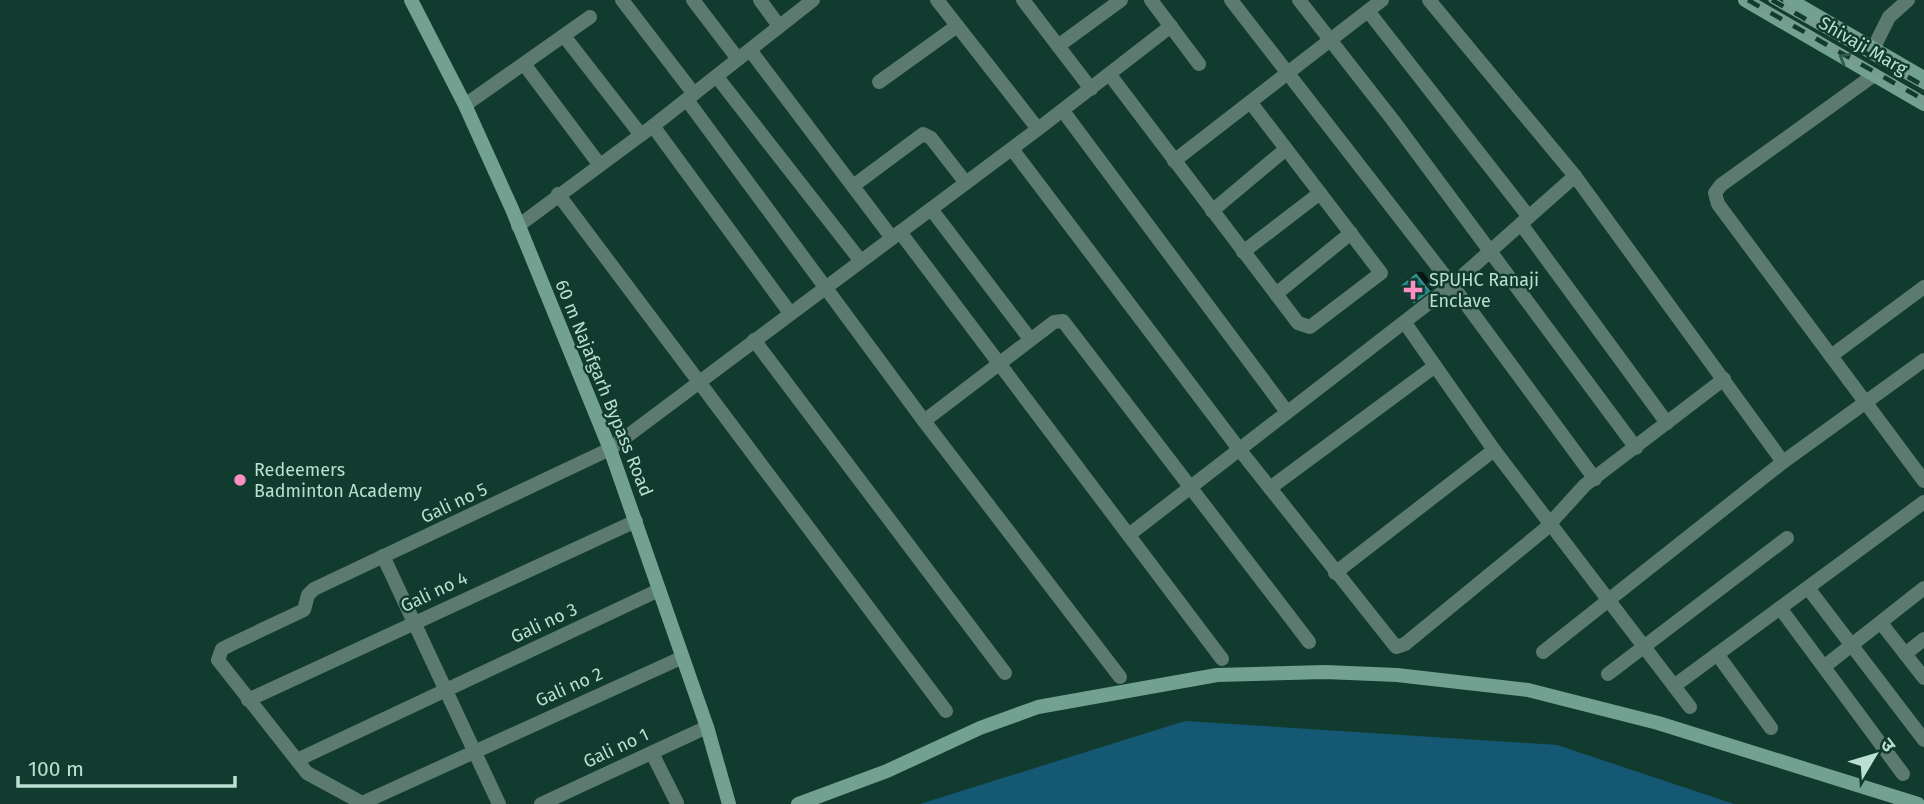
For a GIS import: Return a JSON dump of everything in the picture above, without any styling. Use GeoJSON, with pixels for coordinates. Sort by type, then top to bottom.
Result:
{"type":"FeatureCollection","features":[{"type":"Feature","properties":{"kind":"street","name":"60 m Najafgarh Bypass Road"},"geometry":{"type":"LineString","coordinates":[[411,0],[465,105],[610,449],[707,727],[729,804]]}},
{"type":"Feature","properties":{"kind":"street"},"geometry":{"type":"LineString","coordinates":[[622,0],[924,421],[1120,677]]}},
{"type":"Feature","properties":{"kind":"street"},"geometry":{"type":"LineString","coordinates":[[693,0],[744,54],[1001,362],[1222,659]]}},
{"type":"Feature","properties":{"kind":"street"},"geometry":{"type":"LineString","coordinates":[[760,0],[779,26]]}},
{"type":"Feature","properties":{"kind":"street"},"geometry":{"type":"LineString","coordinates":[[518,226],[691,97],[813,0]]}},
{"type":"Feature","properties":{"kind":"street"},"geometry":{"type":"LineString","coordinates":[[937,0],[1038,130]]}},
{"type":"Feature","properties":{"kind":"street"},"geometry":{"type":"LineString","coordinates":[[1058,46],[1121,0]]}},
{"type":"Feature","properties":{"kind":"street"},"geometry":{"type":"LineString","coordinates":[[1151,0],[1199,64]]}},
{"type":"Feature","properties":{"kind":"street"},"geometry":{"type":"LineString","coordinates":[[1231,0],[1452,285],[1595,479]]}},
{"type":"Feature","properties":{"kind":"street"},"geometry":{"type":"LineString","coordinates":[[1299,0],[1636,447]]}},
{"type":"Feature","properties":{"kind":"street"},"geometry":{"type":"LineString","coordinates":[[1174,161],[1382,0]]}},
{"type":"Feature","properties":{"kind":"street"},"geometry":{"type":"LineString","coordinates":[[1429,0],[1575,176],[1783,462]]}},
{"type":"Feature","properties":{"kind":"street","name":"Shivaji Marg"},"geometry":{"type":"LineString","coordinates":[[1745,0],[1924,104]]}},
{"type":"Feature","properties":{"kind":"street","name":"Shivaji Marg"},"geometry":{"type":"LineString","coordinates":[[1790,0],[1924,78]]}},
{"type":"Feature","properties":{"kind":"street"},"geometry":{"type":"LineString","coordinates":[[1873,49],[1889,17],[1908,0]]}},
{"type":"Feature","properties":{"kind":"street"},"geometry":{"type":"LineString","coordinates":[[1027,2],[1091,89]]}},
{"type":"Feature","properties":{"kind":"street"},"geometry":{"type":"LineString","coordinates":[[1368,11],[1525,220],[1667,423]]}},
{"type":"Feature","properties":{"kind":"street"},"geometry":{"type":"LineString","coordinates":[[465,105],[590,17]]}},
{"type":"Feature","properties":{"kind":"street"},"geometry":{"type":"LineString","coordinates":[[878,82],[957,26]]}},
{"type":"Feature","properties":{"kind":"street","name":"Gali no 5"},"geometry":{"type":"LineString","coordinates":[[248,700],[220,665],[219,654],[232,644],[300,612],[314,590],[610,449],[825,286],[1038,130],[1171,26]]}},
{"type":"Feature","properties":{"kind":"street"},"geometry":{"type":"LineString","coordinates":[[564,36],[647,130],[790,313]]}},
{"type":"Feature","properties":{"kind":"street"},"geometry":{"type":"LineString","coordinates":[[524,64],[599,164]]}},
{"type":"Feature","properties":{"kind":"street"},"geometry":{"type":"LineString","coordinates":[[1110,75],[1298,323],[1310,327],[1381,273],[1251,103]]}},
{"type":"Feature","properties":{"kind":"street"},"geometry":{"type":"LineString","coordinates":[[1874,75],[1715,193],[1718,204],[1924,481]]}},
{"type":"Feature","properties":{"kind":"street"},"geometry":{"type":"LineString","coordinates":[[717,77],[860,260]]}},
{"type":"Feature","properties":{"kind":"street"},"geometry":{"type":"LineString","coordinates":[[1063,111],[1127,201],[1287,412]]}},
{"type":"Feature","properties":{"kind":"street"},"geometry":{"type":"LineString","coordinates":[[853,186],[923,134],[931,138],[966,183]]}},
{"type":"Feature","properties":{"kind":"street"},"geometry":{"type":"LineString","coordinates":[[1012,149],[1239,449],[1396,647],[1401,646],[1550,524],[1595,479],[1724,379]]}},
{"type":"Feature","properties":{"kind":"street"},"geometry":{"type":"LineString","coordinates":[[1212,211],[1286,149]]}},
{"type":"Feature","properties":{"kind":"street"},"geometry":{"type":"LineString","coordinates":[[1130,534],[1405,323],[1575,176]]}},
{"type":"Feature","properties":{"kind":"street"},"geometry":{"type":"LineString","coordinates":[[1244,252],[1320,193]]}},
{"type":"Feature","properties":{"kind":"street"},"geometry":{"type":"LineString","coordinates":[[558,194],[946,711]]}},
{"type":"Feature","properties":{"kind":"street"},"geometry":{"type":"LineString","coordinates":[[931,209],[1030,339]]}},
{"type":"Feature","properties":{"kind":"street"},"geometry":{"type":"LineString","coordinates":[[1276,294],[1351,233]]}},
{"type":"Feature","properties":{"kind":"street"},"geometry":{"type":"LineString","coordinates":[[1831,356],[1924,286]]}},
{"type":"Feature","properties":{"kind":"street"},"geometry":{"type":"LineString","coordinates":[[924,421],[1030,339],[1054,322],[1063,321],[1309,642]]}},
{"type":"Feature","properties":{"kind":"street"},"geometry":{"type":"LineString","coordinates":[[1405,323],[1494,450],[1690,707]]}},
{"type":"Feature","properties":{"kind":"street"},"geometry":{"type":"LineString","coordinates":[[754,340],[1005,673]]}},
{"type":"Feature","properties":{"kind":"street"},"geometry":{"type":"LineString","coordinates":[[1543,652],[1783,462],[1924,360]]}},
{"type":"Feature","properties":{"kind":"street"},"geometry":{"type":"LineString","coordinates":[[1270,488],[1435,366]]}},
{"type":"Feature","properties":{"kind":"street"},"geometry":{"type":"LineString","coordinates":[[1335,573],[1494,450]]}},
{"type":"Feature","properties":{"kind":"street"},"geometry":{"type":"LineString","coordinates":[[1674,686],[1924,502]]}},
{"type":"Feature","properties":{"kind":"street","name":"Gali no 4"},"geometry":{"type":"LineString","coordinates":[[248,700],[636,521]]}},
{"type":"Feature","properties":{"kind":"street"},"geometry":{"type":"LineString","coordinates":[[1608,674],[1787,538]]}},
{"type":"Feature","properties":{"kind":"street"},"geometry":{"type":"LineString","coordinates":[[383,556],[499,804]]}},
{"type":"Feature","properties":{"kind":"street"},"geometry":{"type":"LineString","coordinates":[[1808,588],[1924,740]]}},
{"type":"Feature","properties":{"kind":"street"},"geometry":{"type":"LineString","coordinates":[[1825,666],[1924,588]]}},
{"type":"Feature","properties":{"kind":"street","name":"Gali no 3"},"geometry":{"type":"LineString","coordinates":[[297,760],[659,590]]}},
{"type":"Feature","properties":{"kind":"street"},"geometry":{"type":"LineString","coordinates":[[1780,608],[1903,774]]}},
{"type":"Feature","properties":{"kind":"street"},"geometry":{"type":"LineString","coordinates":[[1881,622],[1924,678]]}},
{"type":"Feature","properties":{"kind":"street"},"geometry":{"type":"LineString","coordinates":[[1905,654],[1924,639]]}},
{"type":"Feature","properties":{"kind":"street"},"geometry":{"type":"LineString","coordinates":[[1717,654],[1772,728]]}},
{"type":"Feature","properties":{"kind":"street","name":"Gali no 2"},"geometry":{"type":"LineString","coordinates":[[297,760],[312,777],[362,803],[681,658]]}},
{"type":"Feature","properties":{"kind":"street"},"geometry":{"type":"LineString","coordinates":[[799,804],[887,771],[980,728],[1038,707],[1217,675],[1325,671],[1396,675],[1528,690],[1658,723],[1918,804]]}},
{"type":"Feature","properties":{"kind":"street"},"geometry":{"type":"LineString","coordinates":[[248,700],[297,760]]}},
{"type":"Feature","properties":{"kind":"street","name":"Gali no 1"},"geometry":{"type":"LineString","coordinates":[[541,804],[565,799],[707,727]]}},
{"type":"Feature","properties":{"kind":"street","name":"Gali no 1"},"geometry":{"type":"LineString","coordinates":[[652,753],[677,803]]}},
{"type":"Feature","properties":{"kind":"water"},"geometry":{"type":"Polygon","coordinates":[[[1185,721],[1557,745],[1734,804],[920,804],[1185,721]]]}},
{"type":"Feature","properties":{"kind":"building"},"geometry":{"type":"Polygon","coordinates":[[[1416,275],[1429,291],[1414,302],[1402,286],[1416,275]]]}},
{"type":"Feature","properties":{"kind":"railway"},"geometry":{"type":"LineString","coordinates":[[1748,0],[1924,100]]}},
{"type":"Feature","properties":{"kind":"railway"},"geometry":{"type":"LineString","coordinates":[[1772,0],[1924,86]]}},
{"type":"Feature","properties":{"kind":"place","name":"SPUHC Ranaji Enclave"},"geometry":{"type":"Point","coordinates":[1413,290]}},
{"type":"Feature","properties":{"kind":"place","name":"Redeemers Badminton Academy"},"geometry":{"type":"Point","coordinates":[240,480]}}]}
